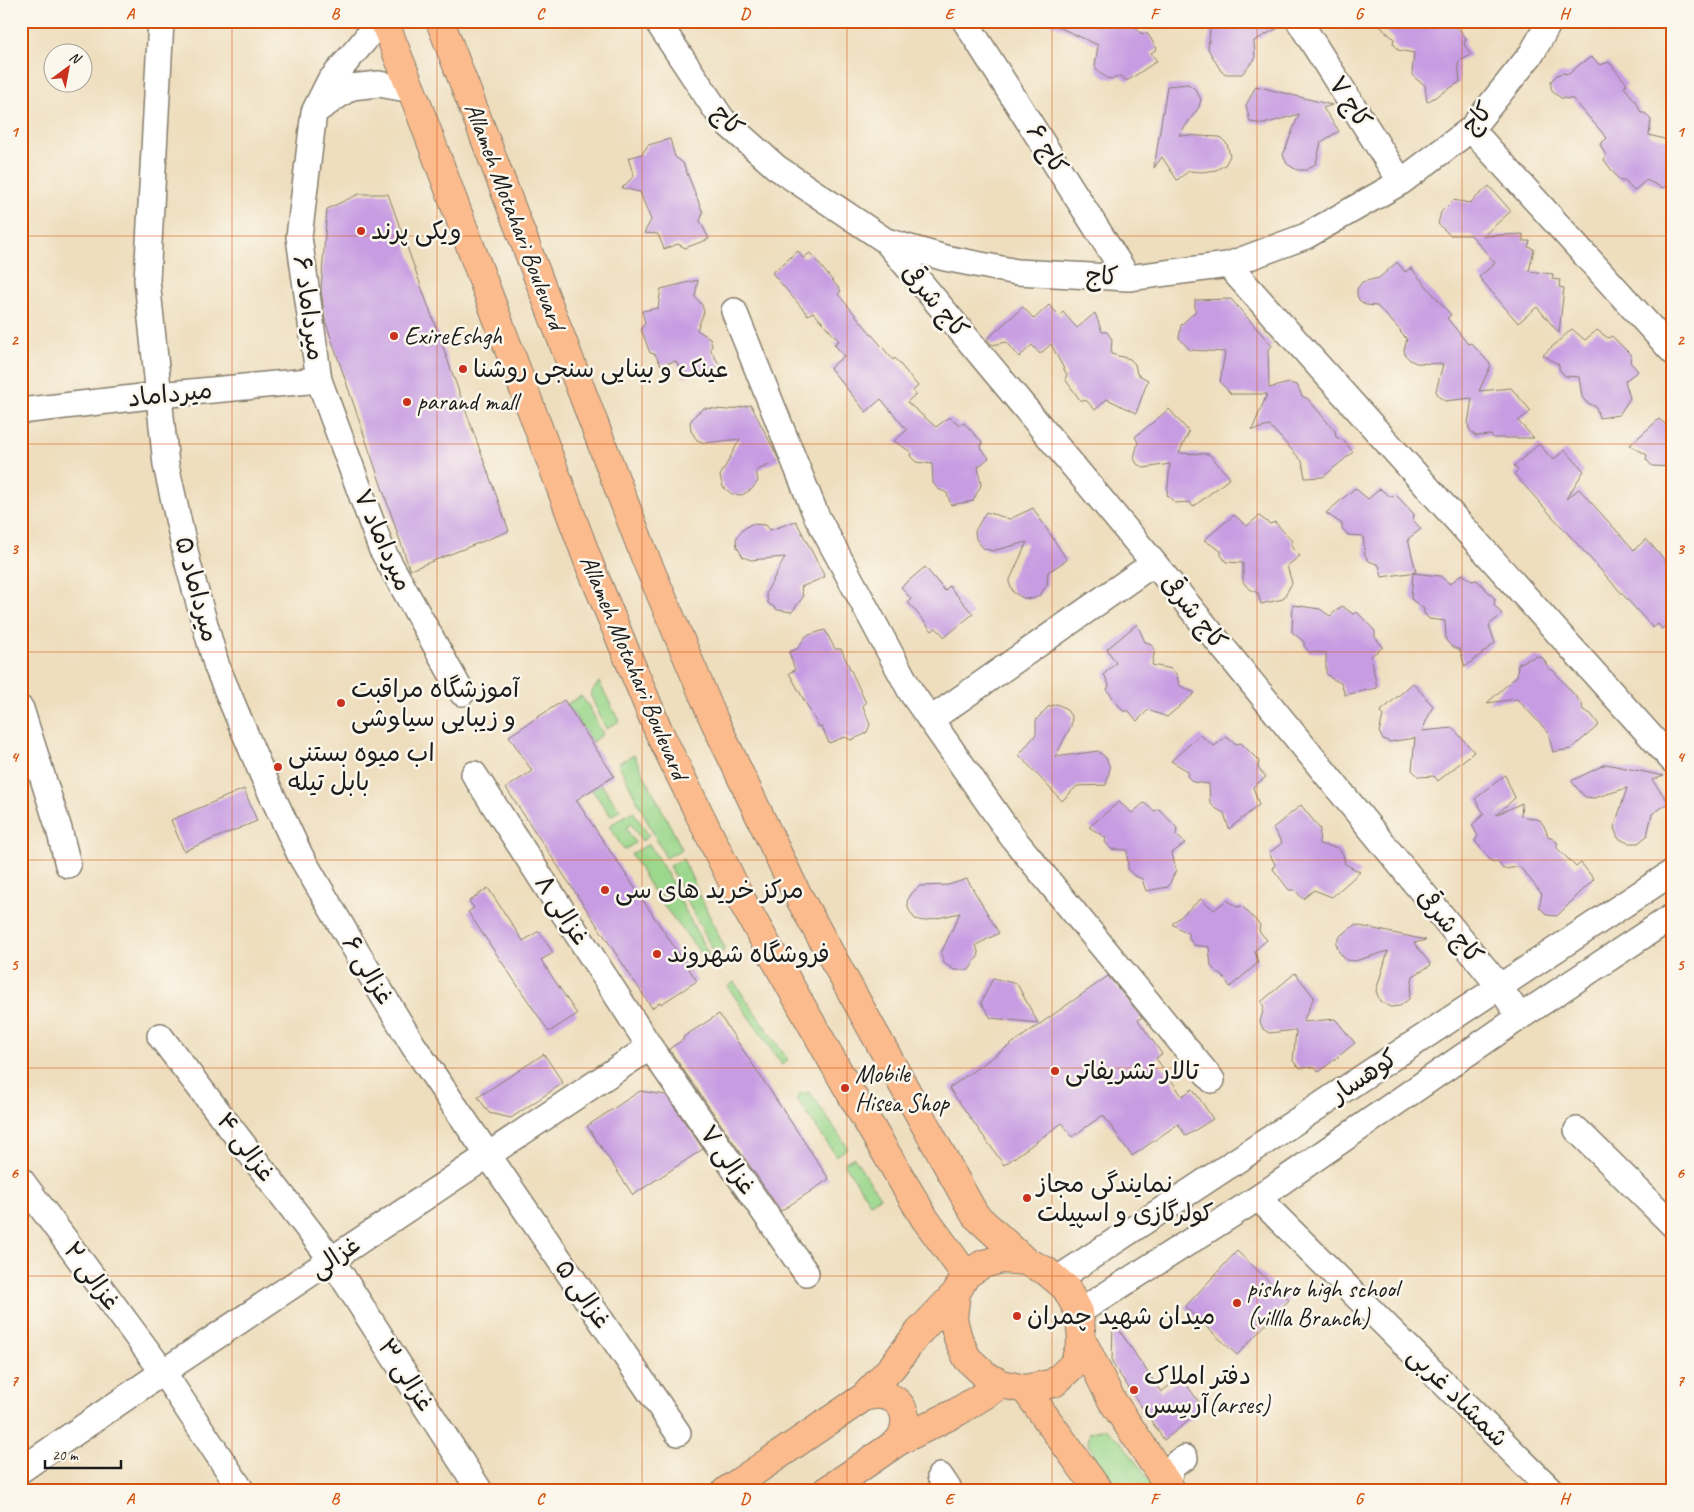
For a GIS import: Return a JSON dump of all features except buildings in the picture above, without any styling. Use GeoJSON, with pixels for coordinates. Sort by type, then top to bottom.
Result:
{"type":"FeatureCollection","features":[{"type":"Feature","properties":{"kind":"main road","name":"Allameh Motahari Boulevard"},"geometry":{"type":"LineString","coordinates":[[384,21],[412,90],[590,566],[659,732],[741,899],[849,1091],[926,1219],[961,1284]]}},
{"type":"Feature","properties":{"kind":"main road","name":"Allameh Motahari Boulevard"},"geometry":{"type":"LineString","coordinates":[[440,21],[645,556],[714,720],[795,890],[975,1215],[1025,1261]]}},
{"type":"Feature","properties":{"kind":"main road"},"geometry":{"type":"LineString","coordinates":[[726,1491],[864,1397],[892,1367],[919,1332],[961,1284],[983,1264],[1002,1259],[1025,1261],[1046,1270],[1066,1288],[1079,1312],[1082,1340],[1111,1399],[1170,1488]]}},
{"type":"Feature","properties":{"kind":"main road"},"geometry":{"type":"LineString","coordinates":[[961,1284],[953,1318],[958,1338],[967,1358],[985,1375],[1013,1386],[1099,1491]]}},
{"type":"Feature","properties":{"kind":"main road"},"geometry":{"type":"LineString","coordinates":[[826,1491],[899,1441],[957,1412],[1013,1386],[1054,1383],[1074,1364],[1082,1340]]}},
{"type":"Feature","properties":{"kind":"main road"},"geometry":{"type":"LineString","coordinates":[[864,1397],[873,1394],[883,1394],[900,1404],[906,1423],[904,1433],[899,1441]]}},
{"type":"Feature","properties":{"kind":"street","name":"میرداماد ۵"},"geometry":{"type":"LineString","coordinates":[[161,21],[147,280],[166,465],[188,564],[217,666],[263,776]]}},
{"type":"Feature","properties":{"kind":"street","name":"میرداماد ۶"},"geometry":{"type":"LineString","coordinates":[[319,380],[299,237],[314,112],[329,82],[378,21]]}},
{"type":"Feature","properties":{"kind":"street","name":"کاج"},"geometry":{"type":"LineString","coordinates":[[657,21],[722,119],[776,167],[886,241],[945,258],[1018,272],[1128,278],[1228,264],[1306,236],[1401,182],[1471,128],[1532,53],[1550,21]]}},
{"type":"Feature","properties":{"kind":"street","name":"کاج ۶"},"geometry":{"type":"LineString","coordinates":[[965,21],[1128,278]]}},
{"type":"Feature","properties":{"kind":"street","name":"کاج ۷"},"geometry":{"type":"LineString","coordinates":[[1299,21],[1401,182]]}},
{"type":"Feature","properties":{"kind":"street"},"geometry":{"type":"LineString","coordinates":[[314,112],[351,87],[378,84],[412,90]]}},
{"type":"Feature","properties":{"kind":"street"},"geometry":{"type":"LineString","coordinates":[[1471,128],[1673,352]]}},
{"type":"Feature","properties":{"kind":"street","name":"کاج شرقی"},"geometry":{"type":"LineString","coordinates":[[886,241],[1154,563],[1499,986],[1520,1017]]}},
{"type":"Feature","properties":{"kind":"street"},"geometry":{"type":"LineString","coordinates":[[1228,264],[1673,761]]}},
{"type":"Feature","properties":{"kind":"street"},"geometry":{"type":"LineString","coordinates":[[734,311],[816,515],[911,692],[1013,838],[1212,1080]]}},
{"type":"Feature","properties":{"kind":"street","name":"میرداماد"},"geometry":{"type":"LineString","coordinates":[[21,411],[159,395],[319,380]]}},
{"type":"Feature","properties":{"kind":"street","name":"میرداماد ۷"},"geometry":{"type":"LineString","coordinates":[[319,380],[375,501],[381,548],[462,694]]}},
{"type":"Feature","properties":{"kind":"street"},"geometry":{"type":"LineString","coordinates":[[930,720],[1154,563]]}},
{"type":"Feature","properties":{"kind":"street"},"geometry":{"type":"LineString","coordinates":[[21,709],[59,829],[68,865]]}},
{"type":"Feature","properties":{"kind":"street","name":"غزالی ۸"},"geometry":{"type":"LineString","coordinates":[[474,774],[650,1047]]}},
{"type":"Feature","properties":{"kind":"street","name":"غزالی ۶"},"geometry":{"type":"LineString","coordinates":[[263,776],[300,855],[358,954],[413,1045],[487,1155]]}},
{"type":"Feature","properties":{"kind":"street","name":"کوهسار"},"geometry":{"type":"LineString","coordinates":[[1056,1280],[1673,872]]}},
{"type":"Feature","properties":{"kind":"street","name":"کوهسار"},"geometry":{"type":"LineString","coordinates":[[1079,1312],[1258,1198],[1520,1017],[1673,916]]}},
{"type":"Feature","properties":{"kind":"street","name":"غزالی ۴"},"geometry":{"type":"LineString","coordinates":[[160,1036],[331,1259]]}},
{"type":"Feature","properties":{"kind":"street","name":"غزالی"},"geometry":{"type":"LineString","coordinates":[[21,1470],[331,1259],[650,1047]]}},
{"type":"Feature","properties":{"kind":"street","name":"غزالی ۷"},"geometry":{"type":"LineString","coordinates":[[650,1047],[806,1273]]}},
{"type":"Feature","properties":{"kind":"street"},"geometry":{"type":"LineString","coordinates":[[1577,1130],[1673,1225]]}},
{"type":"Feature","properties":{"kind":"street","name":"غزالی ۵"},"geometry":{"type":"LineString","coordinates":[[487,1155],[678,1433]]}},
{"type":"Feature","properties":{"kind":"street","name":"غزالی ۲"},"geometry":{"type":"LineString","coordinates":[[21,1180],[163,1372],[242,1491]]}},
{"type":"Feature","properties":{"kind":"street","name":"شمشاد غربی"},"geometry":{"type":"LineString","coordinates":[[1258,1198],[1552,1491]]}},
{"type":"Feature","properties":{"kind":"street","name":"غزالی ۳"},"geometry":{"type":"LineString","coordinates":[[331,1259],[480,1491]]}},
{"type":"Feature","properties":{"kind":"street"},"geometry":{"type":"LineString","coordinates":[[1170,1488],[1169,1471],[1176,1462],[1185,1458]]}},
{"type":"Feature","properties":{"kind":"green space"},"geometry":{"type":"Polygon","coordinates":[[[599,682],[619,721],[606,729],[590,694],[599,682]]]}},
{"type":"Feature","properties":{"kind":"green space"},"geometry":{"type":"Polygon","coordinates":[[[581,696],[588,705],[603,734],[592,742],[567,704],[581,696]]]}},
{"type":"Feature","properties":{"kind":"green space"},"geometry":{"type":"Polygon","coordinates":[[[634,755],[682,849],[666,858],[618,763],[634,755]]]}},
{"type":"Feature","properties":{"kind":"green space"},"geometry":{"type":"Polygon","coordinates":[[[601,784],[620,810],[611,816],[592,790],[601,784]]]}},
{"type":"Feature","properties":{"kind":"green space"},"geometry":{"type":"Polygon","coordinates":[[[633,811],[649,836],[642,841],[631,824],[626,828],[635,843],[624,850],[609,826],[633,811]]]}},
{"type":"Feature","properties":{"kind":"green space"},"geometry":{"type":"Polygon","coordinates":[[[649,844],[675,887],[657,898],[631,854],[649,844]]]}},
{"type":"Feature","properties":{"kind":"green space"},"geometry":{"type":"Polygon","coordinates":[[[683,859],[724,947],[723,952],[716,956],[669,866],[683,859]]]}},
{"type":"Feature","properties":{"kind":"green space"},"geometry":{"type":"Polygon","coordinates":[[[675,891],[710,957],[707,961],[660,901],[675,891]]]}},
{"type":"Feature","properties":{"kind":"green space"},"geometry":{"type":"Polygon","coordinates":[[[734,982],[788,1060],[782,1065],[728,987],[734,982]]]}},
{"type":"Feature","properties":{"kind":"green space"},"geometry":{"type":"Polygon","coordinates":[[[810,1092],[848,1148],[836,1156],[797,1099],[799,1094],[810,1092]]]}},
{"type":"Feature","properties":{"kind":"green space"},"geometry":{"type":"Polygon","coordinates":[[[854,1157],[880,1197],[870,1203],[844,1163],[854,1157]]]}},
{"type":"Feature","properties":{"kind":"green space"},"geometry":{"type":"Polygon","coordinates":[[[1106,1429],[1122,1443],[1157,1491],[1118,1491],[1088,1444],[1090,1432],[1106,1429]]]}},
{"type":"Feature","properties":{"kind":"place","name":"ویکی پرند"},"geometry":{"type":"Point","coordinates":[361,231]}},
{"type":"Feature","properties":{"kind":"place","name":"ExireEshgh"},"geometry":{"type":"Point","coordinates":[394,336]}},
{"type":"Feature","properties":{"kind":"place","name":"عینک و بینایی سنجی روشنا"},"geometry":{"type":"Point","coordinates":[463,369]}},
{"type":"Feature","properties":{"kind":"place","name":"parand mall"},"geometry":{"type":"Point","coordinates":[407,402]}},
{"type":"Feature","properties":{"kind":"place","name":"آموزشگاه مراقبت و زیبایی سیاوشی"},"geometry":{"type":"Point","coordinates":[341,703]}},
{"type":"Feature","properties":{"kind":"place","name":"اب میوه بستنی بابل تیله"},"geometry":{"type":"Point","coordinates":[278,767]}},
{"type":"Feature","properties":{"kind":"place","name":"مرکز خرید های سی"},"geometry":{"type":"Point","coordinates":[605,890]}},
{"type":"Feature","properties":{"kind":"place","name":"فروشگاه شهروند"},"geometry":{"type":"Point","coordinates":[657,954]}},
{"type":"Feature","properties":{"kind":"place","name":"تالار تشریفاتی"},"geometry":{"type":"Point","coordinates":[1055,1071]}},
{"type":"Feature","properties":{"kind":"place","name":"Mobile Hisea Shop"},"geometry":{"type":"Point","coordinates":[845,1088]}},
{"type":"Feature","properties":{"kind":"place","name":"نمایندگی مجاز کولرگازی و اسپیلت"},"geometry":{"type":"Point","coordinates":[1027,1198]}},
{"type":"Feature","properties":{"kind":"place","name":"pishro high school (villla Branch)"},"geometry":{"type":"Point","coordinates":[1237,1303]}},
{"type":"Feature","properties":{"kind":"place","name":"میدان شهید چمران"},"geometry":{"type":"Point","coordinates":[1017,1316]}},
{"type":"Feature","properties":{"kind":"place","name":"دفتر املاک آرسِس(arses)"},"geometry":{"type":"Point","coordinates":[1134,1390]}}]}
